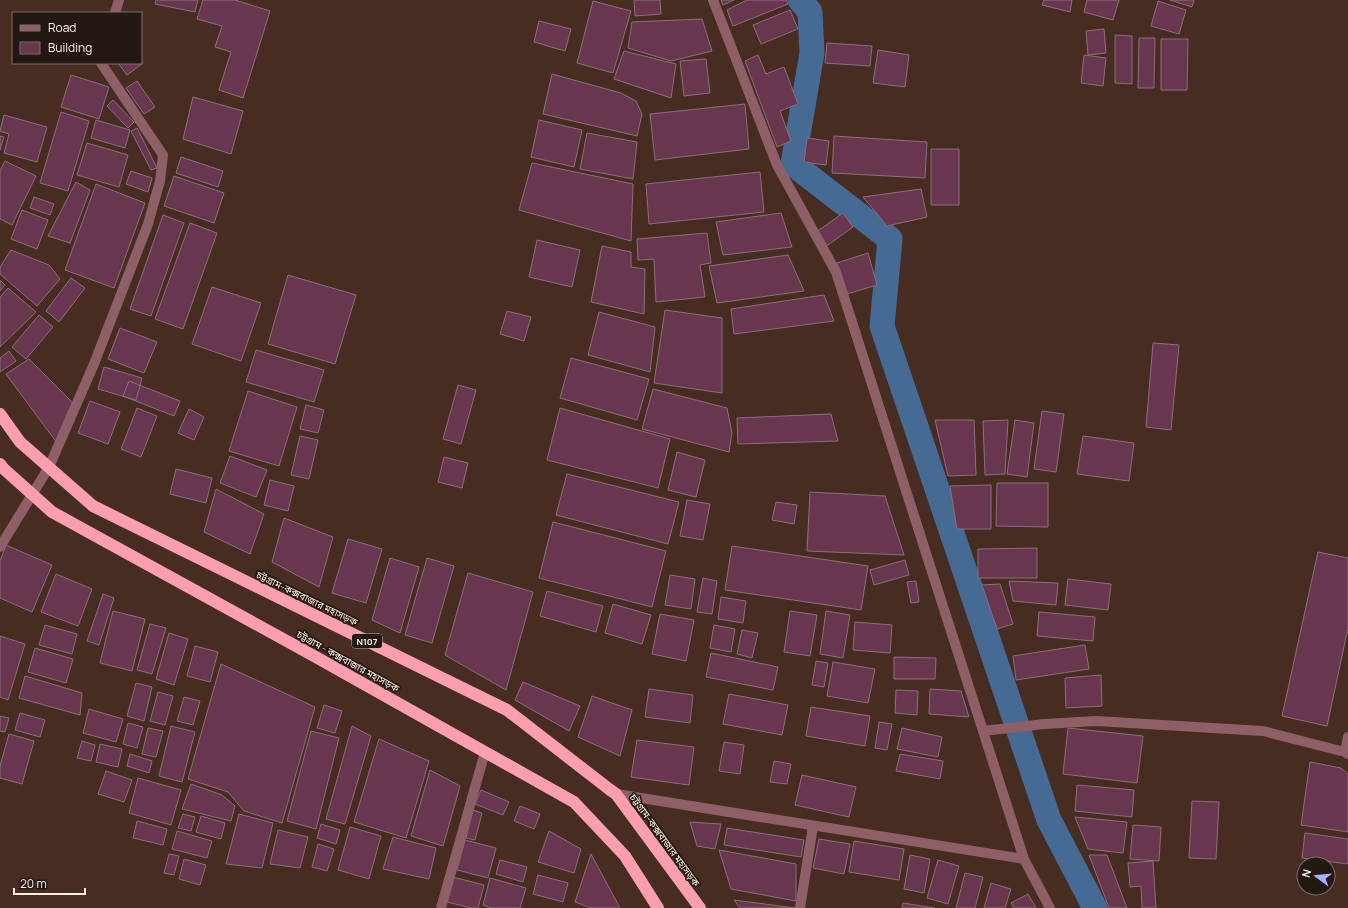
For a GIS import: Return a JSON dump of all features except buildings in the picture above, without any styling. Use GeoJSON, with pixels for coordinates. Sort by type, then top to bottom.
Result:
{"type":"FeatureCollection","features":[{"type":"Feature","properties":{"kind":"highway","name":"চট্টগ্রাম-কক্সবাজার মহাসড়ক"},"geometry":{"type":"LineString","coordinates":[[0,414],[20,442],[93,506],[508,710],[616,794],[700,908]]}},
{"type":"Feature","properties":{"kind":"highway","name":"চট্টগ্রাম - কক্সবাজার মহাসড়ক"},"geometry":{"type":"LineString","coordinates":[[0,464],[52,512],[307,652],[574,802],[625,856],[658,908]]}},
{"type":"Feature","properties":{"kind":"street"},"geometry":{"type":"LineString","coordinates":[[115,12],[120,0]]}},
{"type":"Feature","properties":{"kind":"street"},"geometry":{"type":"LineString","coordinates":[[713,0],[777,165],[836,272],[1024,859],[1050,908]]}},
{"type":"Feature","properties":{"kind":"street"},"geometry":{"type":"LineString","coordinates":[[0,547],[49,467],[94,364],[148,224],[160,181],[163,155],[102,64]]}},
{"type":"Feature","properties":{"kind":"street"},"geometry":{"type":"LineString","coordinates":[[983,731],[1044,724],[1096,721],[1263,731],[1346,753],[1348,737]]}},
{"type":"Feature","properties":{"kind":"street"},"geometry":{"type":"LineString","coordinates":[[442,908],[485,752]]}},
{"type":"Feature","properties":{"kind":"street"},"geometry":{"type":"LineString","coordinates":[[616,794],[1024,859]]}},
{"type":"Feature","properties":{"kind":"street"},"geometry":{"type":"LineString","coordinates":[[800,908],[813,826]]}},
{"type":"Feature","properties":{"kind":"waterway"},"geometry":{"type":"LineString","coordinates":[[800,0],[810,12],[812,53],[793,164],[890,239],[882,326],[1049,820],[1095,908]]}}]}
